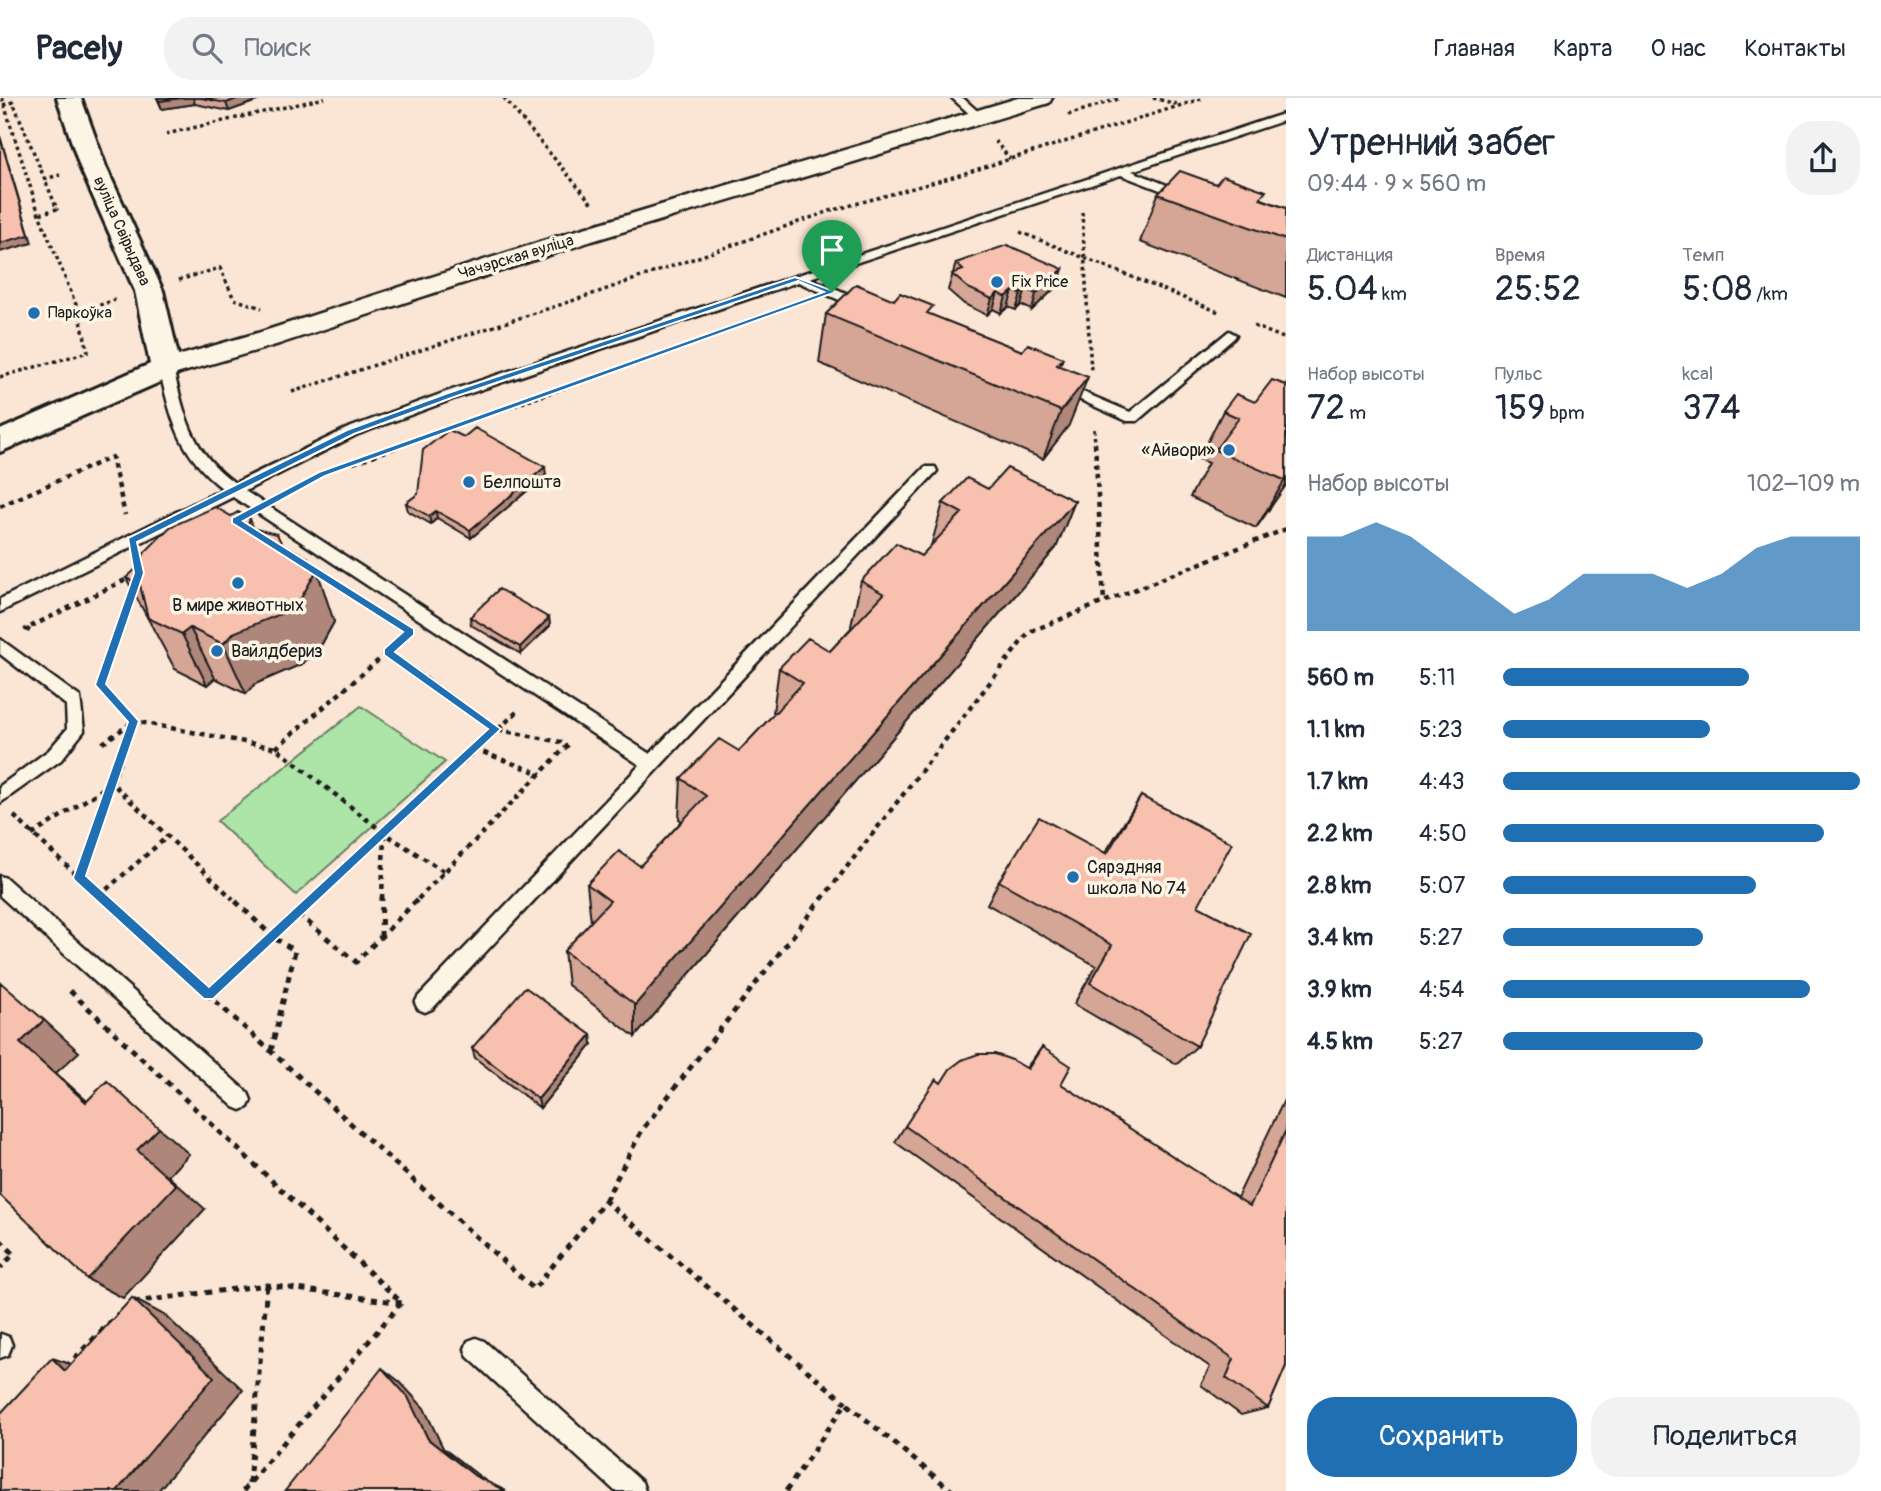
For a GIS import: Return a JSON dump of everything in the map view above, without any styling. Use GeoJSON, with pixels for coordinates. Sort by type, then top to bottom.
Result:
{"type":"FeatureCollection","features":[{"type":"Feature","properties":{"kind":"main road","name":"вуліца Свірыдава"},"geometry":{"type":"LineString","coordinates":[[69,98],[93,167],[149,291],[166,368]]}},
{"type":"Feature","properties":{"kind":"main road","name":"Чачэрская вуліца"},"geometry":{"type":"LineString","coordinates":[[0,442],[166,368]]}},
{"type":"Feature","properties":{"kind":"street","name":"Чачэрская вуліца"},"geometry":{"type":"LineString","coordinates":[[166,368],[271,338],[583,236],[1041,98]]}},
{"type":"Feature","properties":{"kind":"lane"},"geometry":{"type":"LineString","coordinates":[[957,98],[979,117]]}},
{"type":"Feature","properties":{"kind":"lane"},"geometry":{"type":"LineString","coordinates":[[0,606],[351,432],[451,395],[1286,116]]}},
{"type":"Feature","properties":{"kind":"lane"},"geometry":{"type":"LineString","coordinates":[[1120,170],[1197,200]]}},
{"type":"Feature","properties":{"kind":"lane"},"geometry":{"type":"LineString","coordinates":[[798,278],[881,313]]}},
{"type":"Feature","properties":{"kind":"lane"},"geometry":{"type":"LineString","coordinates":[[1043,380],[1132,418],[1229,335]]}},
{"type":"Feature","properties":{"kind":"lane"},"geometry":{"type":"LineString","coordinates":[[166,368],[181,427],[214,477],[652,764]]}},
{"type":"Feature","properties":{"kind":"lane"},"geometry":{"type":"LineString","coordinates":[[425,1003],[930,471]]}},
{"type":"Feature","properties":{"kind":"lane"},"geometry":{"type":"LineString","coordinates":[[0,645],[74,702],[76,731],[55,755],[4,803]]}},
{"type":"Feature","properties":{"kind":"lane"},"geometry":{"type":"LineString","coordinates":[[0,884],[241,1100]]}},
{"type":"Feature","properties":{"kind":"lane"},"geometry":{"type":"LineString","coordinates":[[476,1349],[633,1491]]}},
{"type":"Feature","properties":{"kind":"path"},"geometry":{"type":"LineString","coordinates":[[0,377],[88,352],[79,312],[39,214],[2,98]]}},
{"type":"Feature","properties":{"kind":"path"},"geometry":{"type":"LineString","coordinates":[[166,134],[325,98]]}},
{"type":"Feature","properties":{"kind":"path"},"geometry":{"type":"LineString","coordinates":[[504,98],[594,207]]}},
{"type":"Feature","properties":{"kind":"path"},"geometry":{"type":"LineString","coordinates":[[1153,98],[1181,105]]}},
{"type":"Feature","properties":{"kind":"path"},"geometry":{"type":"LineString","coordinates":[[292,392],[584,297],[830,211],[1010,159],[1204,98]]}},
{"type":"Feature","properties":{"kind":"path"},"geometry":{"type":"LineString","coordinates":[[3,104],[13,102],[57,209],[39,214]]}},
{"type":"Feature","properties":{"kind":"path"},"geometry":{"type":"LineString","coordinates":[[993,139],[1010,159]]}},
{"type":"Feature","properties":{"kind":"path"},"geometry":{"type":"LineString","coordinates":[[1031,228],[1019,232],[1223,314]]}},
{"type":"Feature","properties":{"kind":"path"},"geometry":{"type":"LineString","coordinates":[[179,281],[219,268],[234,299],[262,308]]}},
{"type":"Feature","properties":{"kind":"path"},"geometry":{"type":"LineString","coordinates":[[79,312],[118,299]]}},
{"type":"Feature","properties":{"kind":"path"},"geometry":{"type":"LineString","coordinates":[[1248,324],[1286,339]]}},
{"type":"Feature","properties":{"kind":"path"},"geometry":{"type":"LineString","coordinates":[[348,465],[623,367]]}},
{"type":"Feature","properties":{"kind":"path"},"geometry":{"type":"LineString","coordinates":[[0,506],[112,457],[131,540]]}},
{"type":"Feature","properties":{"kind":"path"},"geometry":{"type":"LineString","coordinates":[[4,803],[32,835],[534,1289],[606,1201],[642,1130],[1029,632],[1286,529]]}},
{"type":"Feature","properties":{"kind":"path"},"geometry":{"type":"LineString","coordinates":[[37,637],[26,629],[139,573],[100,685]]}},
{"type":"Feature","properties":{"kind":"path"},"geometry":{"type":"LineString","coordinates":[[276,748],[410,632]]}},
{"type":"Feature","properties":{"kind":"path"},"geometry":{"type":"LineString","coordinates":[[388,652],[495,729],[570,744]]}},
{"type":"Feature","properties":{"kind":"path"},"geometry":{"type":"LineString","coordinates":[[90,677],[134,721],[276,748],[384,833],[445,872]]}},
{"type":"Feature","properties":{"kind":"path"},"geometry":{"type":"LineString","coordinates":[[209,995],[517,709],[528,716]]}},
{"type":"Feature","properties":{"kind":"path"},"geometry":{"type":"LineString","coordinates":[[88,753],[134,721]]}},
{"type":"Feature","properties":{"kind":"path"},"geometry":{"type":"LineString","coordinates":[[79,878],[134,721]]}},
{"type":"Feature","properties":{"kind":"path"},"geometry":{"type":"LineString","coordinates":[[549,730],[570,744]]}},
{"type":"Feature","properties":{"kind":"path"},"geometry":{"type":"LineString","coordinates":[[298,914],[356,962],[570,744]]}},
{"type":"Feature","properties":{"kind":"path"},"geometry":{"type":"LineString","coordinates":[[474,749],[541,774]]}},
{"type":"Feature","properties":{"kind":"path"},"geometry":{"type":"LineString","coordinates":[[112,783],[273,937],[295,951],[271,1051]]}},
{"type":"Feature","properties":{"kind":"path"},"geometry":{"type":"LineString","coordinates":[[32,835],[112,783]]}},
{"type":"Feature","properties":{"kind":"path"},"geometry":{"type":"LineString","coordinates":[[381,937],[384,833]]}},
{"type":"Feature","properties":{"kind":"path"},"geometry":{"type":"LineString","coordinates":[[99,896],[168,836]]}},
{"type":"Feature","properties":{"kind":"path"},"geometry":{"type":"LineString","coordinates":[[60,983],[402,1303]]}},
{"type":"Feature","properties":{"kind":"path"},"geometry":{"type":"LineString","coordinates":[[606,1201],[952,1491]]}},
{"type":"Feature","properties":{"kind":"path"},"geometry":{"type":"LineString","coordinates":[[0,1240],[14,1254],[0,1268]]}},
{"type":"Feature","properties":{"kind":"path"},"geometry":{"type":"LineString","coordinates":[[64,1369],[129,1303],[267,1285],[402,1303]]}},
{"type":"Feature","properties":{"kind":"path"},"geometry":{"type":"LineString","coordinates":[[246,1489],[267,1285]]}},
{"type":"Feature","properties":{"kind":"path"},"geometry":{"type":"LineString","coordinates":[[246,1489],[402,1303]]}},
{"type":"Feature","properties":{"kind":"path"},"geometry":{"type":"LineString","coordinates":[[786,1491],[846,1403]]}},
{"type":"Feature","properties":{"kind":"green space"},"geometry":{"type":"Polygon","coordinates":[[[361,706],[445,762],[296,895],[217,821],[361,706]]]}},
{"type":"Feature","properties":{"kind":"building"},"geometry":{"type":"Polygon","coordinates":[[[158,98],[181,98],[159,101],[158,98]]]}},
{"type":"Feature","properties":{"kind":"building"},"geometry":{"type":"Polygon","coordinates":[[[201,98],[239,98],[226,103],[201,98]]]}},
{"type":"Feature","properties":{"kind":"building"},"geometry":{"type":"Polygon","coordinates":[[[0,137],[29,235],[0,243],[0,137]]]}},
{"type":"Feature","properties":{"kind":"building"},"geometry":{"type":"Polygon","coordinates":[[[1180,171],[1216,184],[1223,176],[1266,191],[1260,199],[1286,208],[1286,240],[1158,194],[1180,171]]]}},
{"type":"Feature","properties":{"kind":"building"},"geometry":{"type":"Polygon","coordinates":[[[1007,245],[1063,269],[1036,294],[1026,289],[1021,294],[1013,291],[1006,297],[998,293],[992,299],[968,288],[952,274],[963,270],[956,263],[1007,245]]]}},
{"type":"Feature","properties":{"kind":"building"},"geometry":{"type":"Polygon","coordinates":[[[856,284],[894,300],[900,293],[933,306],[927,313],[1022,351],[1028,344],[1063,358],[1057,365],[1088,377],[1061,411],[826,314],[856,284]]]}},
{"type":"Feature","properties":{"kind":"building"},"geometry":{"type":"Polygon","coordinates":[[[1272,380],[1286,385],[1284,480],[1215,450],[1239,418],[1223,411],[1236,394],[1255,402],[1272,380]]]}},
{"type":"Feature","properties":{"kind":"building"},"geometry":{"type":"Polygon","coordinates":[[[475,428],[545,467],[470,530],[436,511],[429,516],[406,503],[418,494],[423,450],[449,430],[464,437],[475,428]]]}},
{"type":"Feature","properties":{"kind":"building"},"geometry":{"type":"Polygon","coordinates":[[[1007,468],[1075,501],[635,1005],[564,951],[610,901],[587,884],[619,851],[640,866],[706,796],[681,778],[719,739],[739,751],[803,683],[779,668],[808,638],[830,651],[884,594],[861,581],[896,543],[921,556],[962,513],[943,503],[967,478],[988,489],[1007,468]]]}},
{"type":"Feature","properties":{"kind":"building"},"geometry":{"type":"Polygon","coordinates":[[[215,507],[231,516],[238,512],[250,519],[247,527],[277,534],[286,553],[290,548],[308,558],[303,563],[317,570],[301,598],[283,613],[233,633],[223,644],[190,628],[182,634],[148,618],[140,585],[126,578],[137,568],[145,552],[170,527],[215,507]]]}},
{"type":"Feature","properties":{"kind":"building"},"geometry":{"type":"Polygon","coordinates":[[[499,589],[549,618],[520,647],[470,617],[499,589]]]}},
{"type":"Feature","properties":{"kind":"building"},"geometry":{"type":"Polygon","coordinates":[[[1141,796],[1232,843],[1198,906],[1251,934],[1197,1046],[1090,983],[1112,945],[999,881],[1039,817],[1107,854],[1141,796]]]}},
{"type":"Feature","properties":{"kind":"building"},"geometry":{"type":"Polygon","coordinates":[[[0,982],[44,1020],[20,1043],[86,1102],[107,1081],[159,1128],[137,1150],[176,1185],[87,1279],[0,1195],[0,982]]]}},
{"type":"Feature","properties":{"kind":"building"},"geometry":{"type":"Polygon","coordinates":[[[525,987],[591,1035],[538,1099],[472,1048],[525,987]]]}},
{"type":"Feature","properties":{"kind":"building"},"geometry":{"type":"Polygon","coordinates":[[[1042,1047],[1071,1066],[1061,1084],[1250,1206],[1286,1130],[1286,1366],[1268,1408],[1226,1378],[1234,1359],[905,1126],[936,1079],[941,1083],[950,1069],[962,1060],[978,1054],[995,1054],[1028,1069],[1042,1047]]]}},
{"type":"Feature","properties":{"kind":"building"},"geometry":{"type":"Polygon","coordinates":[[[132,1298],[214,1377],[117,1491],[0,1491],[0,1414],[52,1358],[65,1371],[132,1298]]]}},
{"type":"Feature","properties":{"kind":"building"},"geometry":{"type":"Polygon","coordinates":[[[382,1368],[408,1397],[428,1439],[475,1476],[506,1491],[285,1491],[382,1368]]]}},
{"type":"Feature","properties":{"kind":"place","name":"Fix Price"},"geometry":{"type":"Point","coordinates":[997,282]}},
{"type":"Feature","properties":{"kind":"place","name":"Паркоўка"},"geometry":{"type":"Point","coordinates":[34,313]}},
{"type":"Feature","properties":{"kind":"place","name":"«Айвори»"},"geometry":{"type":"Point","coordinates":[1229,450]}},
{"type":"Feature","properties":{"kind":"place","name":"Белпошта"},"geometry":{"type":"Point","coordinates":[469,482]}},
{"type":"Feature","properties":{"kind":"place","name":"В мире животных"},"geometry":{"type":"Point","coordinates":[238,583]}},
{"type":"Feature","properties":{"kind":"place","name":"Вайлдбериз"},"geometry":{"type":"Point","coordinates":[217,651]}},
{"type":"Feature","properties":{"kind":"place","name":"Сярэдняя школа № 74"},"geometry":{"type":"Point","coordinates":[1073,877]}},
{"type":"Feature","properties":{"kind":"route"},"geometry":{"type":"LineString","coordinates":[[798,278],[832,292],[322,474],[236,521],[410,632],[388,652],[495,729],[209,995],[79,878],[134,721],[100,685],[139,573],[131,540],[351,432],[451,395],[798,278]]}}]}
